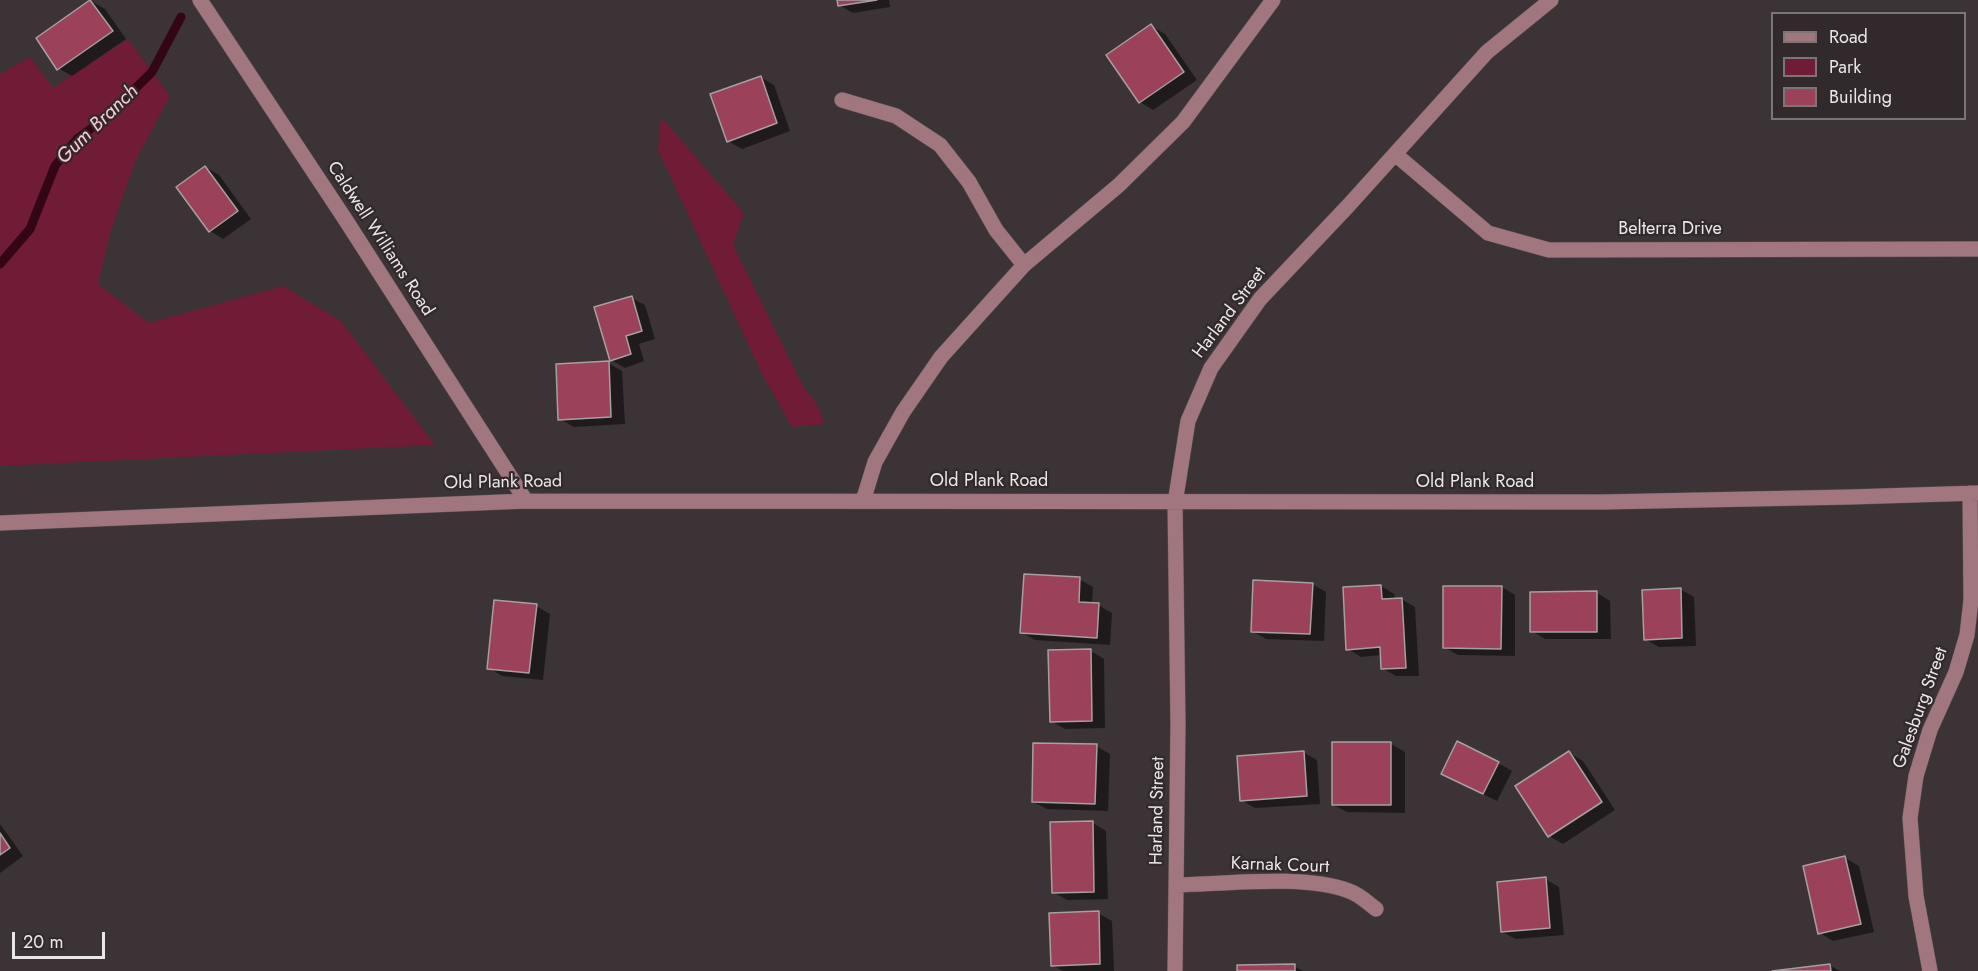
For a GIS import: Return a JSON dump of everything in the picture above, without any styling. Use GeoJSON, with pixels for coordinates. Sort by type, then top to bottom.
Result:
{"type":"FeatureCollection","features":[{"type":"Feature","properties":{"kind":"street","name":"Caldwell Williams Road"},"geometry":{"type":"LineString","coordinates":[[200,0],[345,219],[525,501]]}},
{"type":"Feature","properties":{"kind":"street"},"geometry":{"type":"LineString","coordinates":[[863,501],[875,462],[903,412],[941,357],[1024,265],[1119,185],[1183,122],[1273,0]]}},
{"type":"Feature","properties":{"kind":"street","name":"Harland Street"},"geometry":{"type":"LineString","coordinates":[[1175,971],[1178,724],[1175,503],[1188,421],[1211,368],[1260,300],[1487,52],[1551,0]]}},
{"type":"Feature","properties":{"kind":"street"},"geometry":{"type":"LineString","coordinates":[[842,100],[896,116],[940,145],[969,182],[996,230],[1024,265]]}},
{"type":"Feature","properties":{"kind":"street","name":"Belterra Drive"},"geometry":{"type":"LineString","coordinates":[[1395,154],[1488,234],[1550,250],[1978,249]]}},
{"type":"Feature","properties":{"kind":"street","name":"Old Plank Road"},"geometry":{"type":"LineString","coordinates":[[0,523],[525,501],[1614,502],[1974,493]]}},
{"type":"Feature","properties":{"kind":"street","name":"Galesburg Street"},"geometry":{"type":"LineString","coordinates":[[1930,971],[1916,896],[1910,818],[1916,776],[1930,730],[1956,672],[1967,635],[1971,600],[1974,493]]}},
{"type":"Feature","properties":{"kind":"street","name":"Karnak Court"},"geometry":{"type":"LineString","coordinates":[[1177,885],[1263,882],[1321,883],[1351,891],[1376,909]]}},
{"type":"Feature","properties":{"kind":"green space"},"geometry":{"type":"Polygon","coordinates":[[[128,39],[170,96],[136,160],[111,230],[98,284],[149,323],[283,286],[341,321],[435,445],[0,466],[0,74],[30,57],[53,88],[128,39]]]}},
{"type":"Feature","properties":{"kind":"green space"},"geometry":{"type":"Polygon","coordinates":[[[661,117],[744,213],[733,245],[804,388],[817,404],[825,424],[792,427],[762,374],[658,150],[661,117]]]}},
{"type":"Feature","properties":{"kind":"building"},"geometry":{"type":"Polygon","coordinates":[[[90,0],[113,31],[57,70],[36,38],[90,0]]]}},
{"type":"Feature","properties":{"kind":"building"},"geometry":{"type":"Polygon","coordinates":[[[837,0],[877,0],[838,6],[837,0]]]}},
{"type":"Feature","properties":{"kind":"building"},"geometry":{"type":"Polygon","coordinates":[[[1151,24],[1184,72],[1139,103],[1106,55],[1151,24]]]}},
{"type":"Feature","properties":{"kind":"building"},"geometry":{"type":"Polygon","coordinates":[[[761,76],[777,123],[727,142],[710,94],[761,76]]]}},
{"type":"Feature","properties":{"kind":"building"},"geometry":{"type":"Polygon","coordinates":[[[205,166],[238,211],[209,232],[176,187],[205,166]]]}},
{"type":"Feature","properties":{"kind":"building"},"geometry":{"type":"Polygon","coordinates":[[[632,296],[642,331],[626,336],[631,354],[610,361],[594,307],[632,296]]]}},
{"type":"Feature","properties":{"kind":"building"},"geometry":{"type":"Polygon","coordinates":[[[609,361],[611,417],[558,420],[556,364],[609,361]]]}},
{"type":"Feature","properties":{"kind":"building"},"geometry":{"type":"Polygon","coordinates":[[[1024,574],[1080,577],[1079,602],[1099,603],[1097,638],[1020,633],[1024,574]]]}},
{"type":"Feature","properties":{"kind":"building"},"geometry":{"type":"Polygon","coordinates":[[[1253,580],[1313,583],[1310,634],[1251,632],[1253,580]]]}},
{"type":"Feature","properties":{"kind":"building"},"geometry":{"type":"Polygon","coordinates":[[[1381,585],[1382,599],[1402,598],[1406,668],[1381,669],[1380,647],[1346,650],[1343,587],[1381,585]]]}},
{"type":"Feature","properties":{"kind":"building"},"geometry":{"type":"Polygon","coordinates":[[[1443,586],[1502,586],[1501,649],[1443,648],[1443,586]]]}},
{"type":"Feature","properties":{"kind":"building"},"geometry":{"type":"Polygon","coordinates":[[[1681,588],[1682,638],[1644,640],[1642,590],[1681,588]]]}},
{"type":"Feature","properties":{"kind":"building"},"geometry":{"type":"Polygon","coordinates":[[[1597,591],[1597,632],[1530,632],[1530,592],[1597,591]]]}},
{"type":"Feature","properties":{"kind":"building"},"geometry":{"type":"Polygon","coordinates":[[[494,600],[537,604],[529,673],[487,669],[494,600]]]}},
{"type":"Feature","properties":{"kind":"building"},"geometry":{"type":"Polygon","coordinates":[[[1091,649],[1092,721],[1050,722],[1048,650],[1091,649]]]}},
{"type":"Feature","properties":{"kind":"building"},"geometry":{"type":"Polygon","coordinates":[[[1457,741],[1499,762],[1483,794],[1441,774],[1457,741]]]}},
{"type":"Feature","properties":{"kind":"building"},"geometry":{"type":"Polygon","coordinates":[[[1332,742],[1391,742],[1391,805],[1332,805],[1332,742]]]}},
{"type":"Feature","properties":{"kind":"building"},"geometry":{"type":"Polygon","coordinates":[[[1033,743],[1097,744],[1095,804],[1032,802],[1033,743]]]}},
{"type":"Feature","properties":{"kind":"building"},"geometry":{"type":"Polygon","coordinates":[[[1304,751],[1307,796],[1240,801],[1237,756],[1304,751]]]}},
{"type":"Feature","properties":{"kind":"building"},"geometry":{"type":"Polygon","coordinates":[[[1569,751],[1602,802],[1548,837],[1515,786],[1569,751]]]}},
{"type":"Feature","properties":{"kind":"building"},"geometry":{"type":"Polygon","coordinates":[[[1093,821],[1094,892],[1052,893],[1050,822],[1093,821]]]}},
{"type":"Feature","properties":{"kind":"building"},"geometry":{"type":"Polygon","coordinates":[[[0,833],[10,848],[0,855],[0,833]]]}},
{"type":"Feature","properties":{"kind":"building"},"geometry":{"type":"Polygon","coordinates":[[[1845,856],[1861,924],[1818,934],[1803,866],[1845,856]]]}},
{"type":"Feature","properties":{"kind":"building"},"geometry":{"type":"Polygon","coordinates":[[[1546,877],[1550,928],[1501,932],[1497,882],[1546,877]]]}},
{"type":"Feature","properties":{"kind":"building"},"geometry":{"type":"Polygon","coordinates":[[[1099,911],[1100,964],[1051,966],[1049,913],[1099,911]]]}},
{"type":"Feature","properties":{"kind":"building"},"geometry":{"type":"Polygon","coordinates":[[[1295,964],[1295,971],[1237,971],[1237,965],[1295,964]]]}},
{"type":"Feature","properties":{"kind":"building"},"geometry":{"type":"Polygon","coordinates":[[[1830,964],[1831,971],[1772,971],[1830,964]]]}},
{"type":"Feature","properties":{"kind":"waterway","name":"Gum Branch"},"geometry":{"type":"LineString","coordinates":[[0,264],[30,229],[55,166],[77,139],[104,119],[152,72],[181,17]]}}]}
